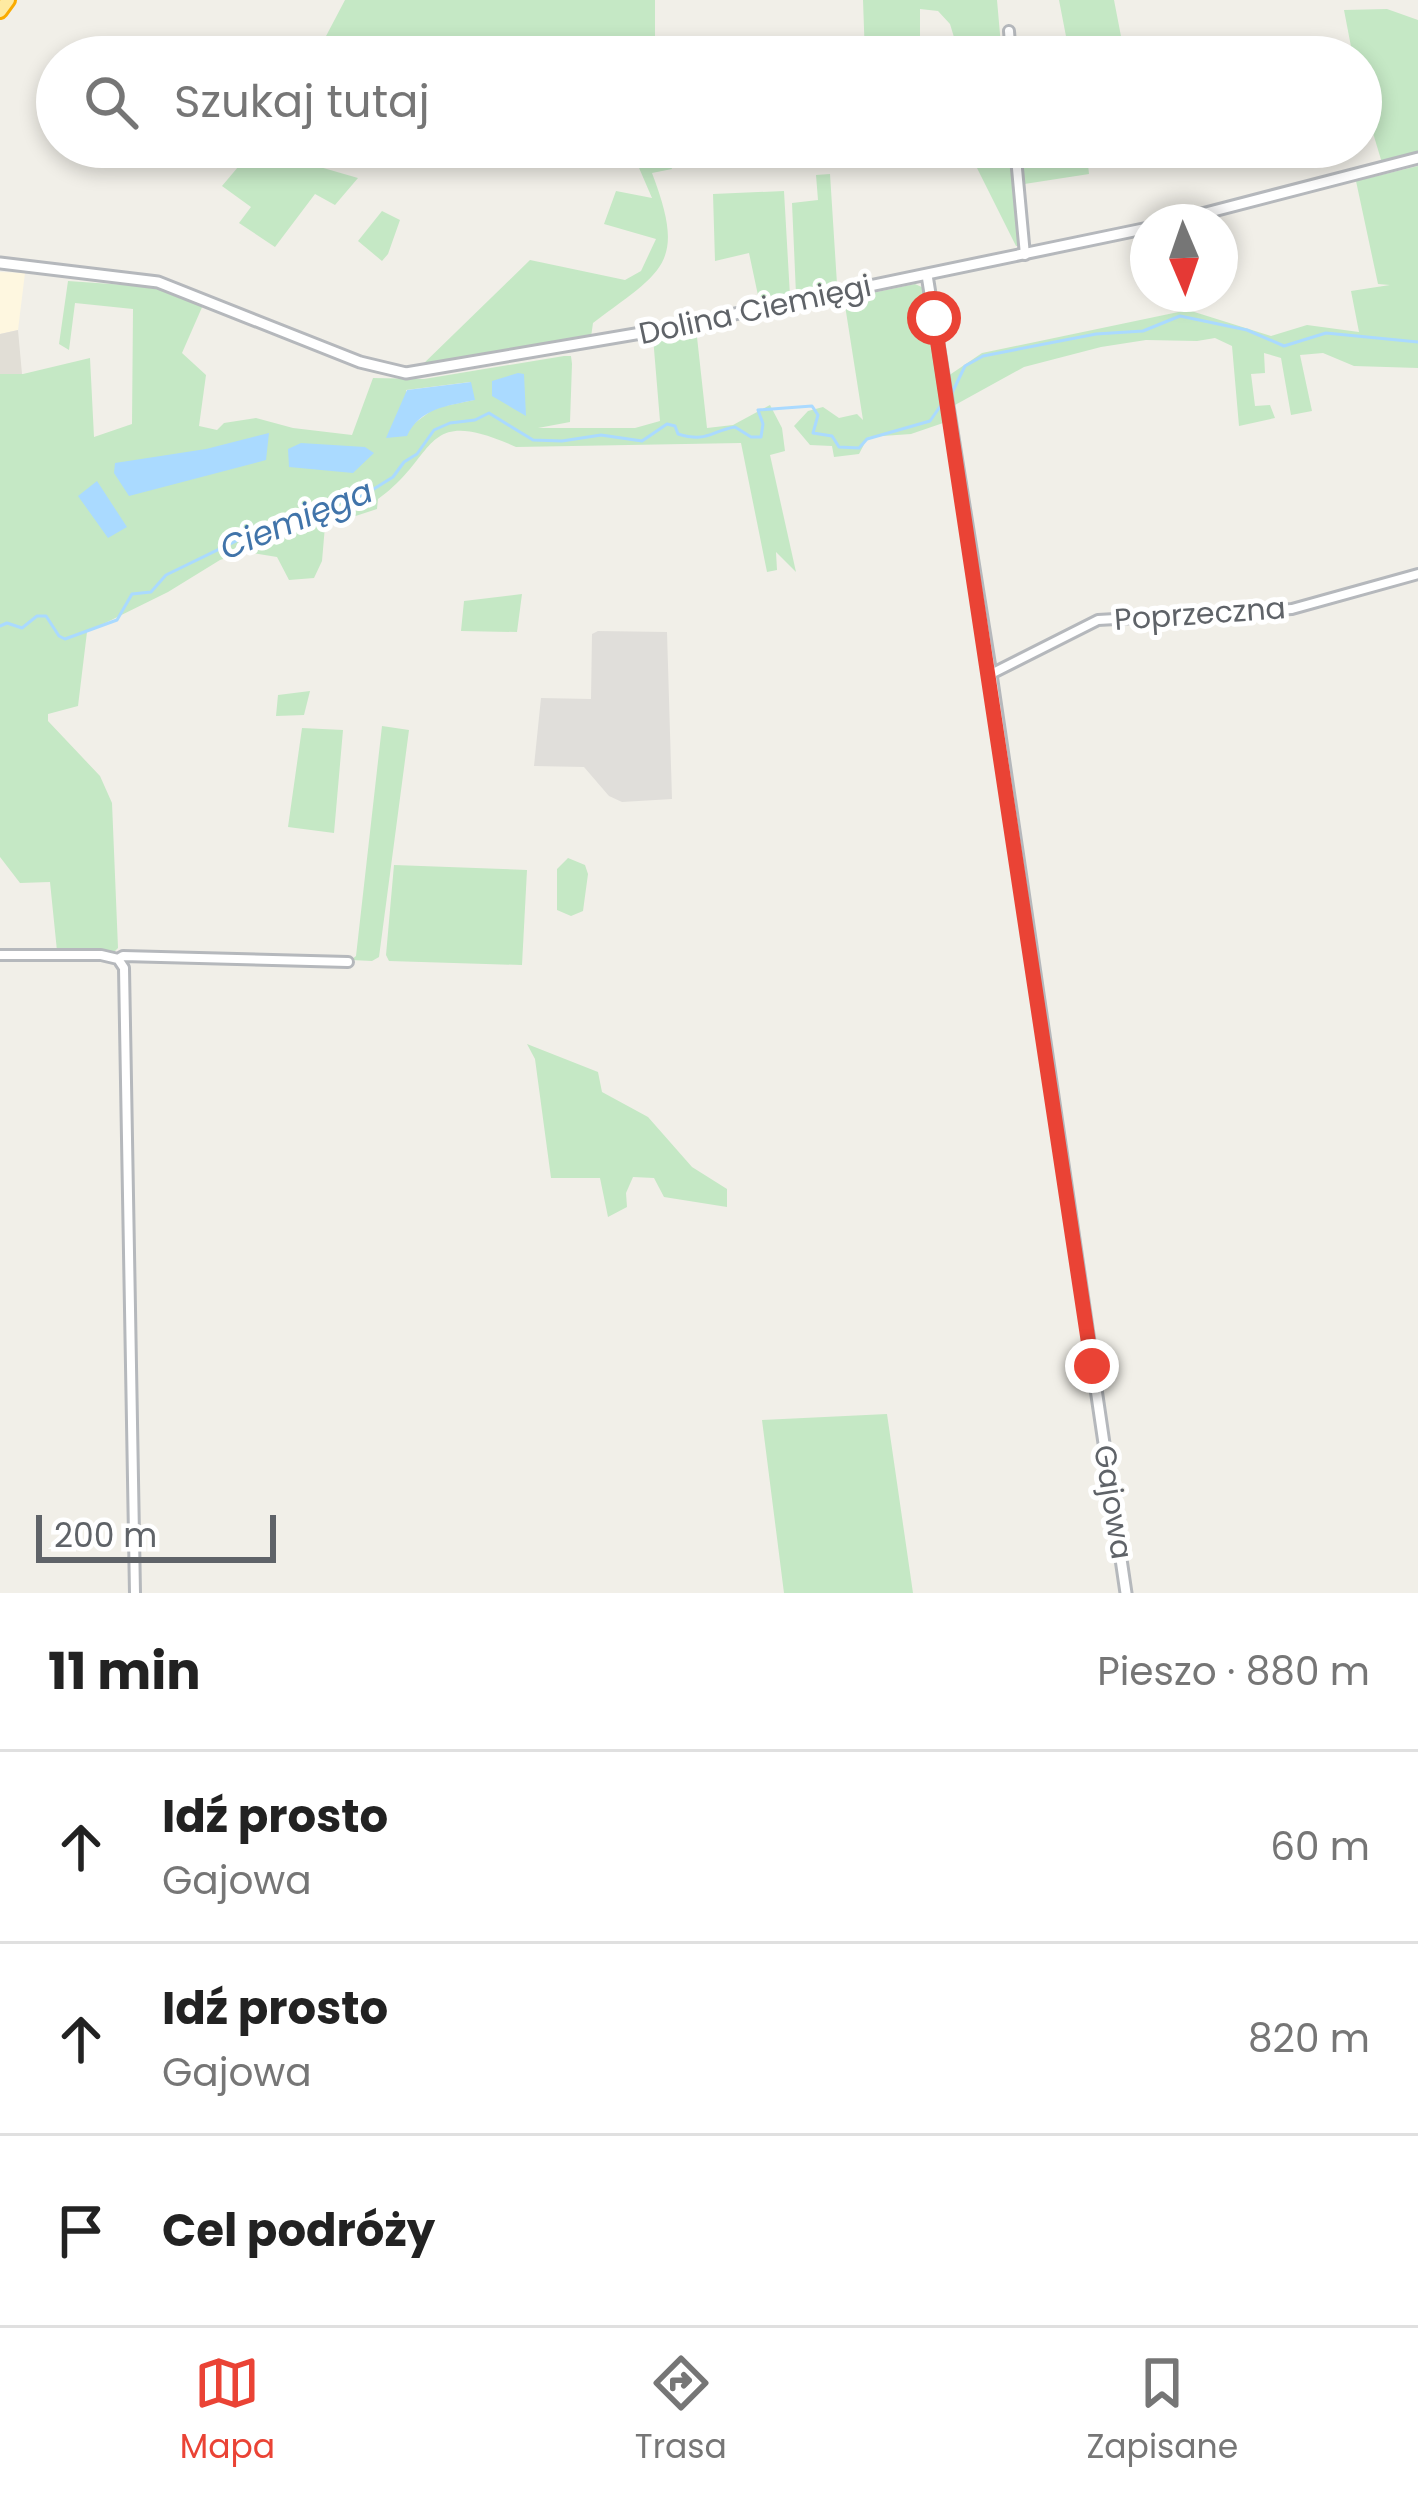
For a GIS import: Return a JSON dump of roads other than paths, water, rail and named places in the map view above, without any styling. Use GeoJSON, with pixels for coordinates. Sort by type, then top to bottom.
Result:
{"type":"FeatureCollection","features":[{"type":"Feature","properties":{"kind":"highway"},"geometry":{"type":"LineString","coordinates":[[0,10],[8,0]]}},
{"type":"Feature","properties":{"kind":"street"},"geometry":{"type":"LineString","coordinates":[[1009,31],[1009,36]]}},
{"type":"Feature","properties":{"kind":"street"},"geometry":{"type":"LineString","coordinates":[[1382,167],[1418,158]]}},
{"type":"Feature","properties":{"kind":"street"},"geometry":{"type":"LineString","coordinates":[[1017,168],[1025,255]]}},
{"type":"Feature","properties":{"kind":"street"},"geometry":{"type":"LineString","coordinates":[[1238,205],[1379,168]]}},
{"type":"Feature","properties":{"kind":"street","name":"Dolina Ciemięgi"},"geometry":{"type":"LineString","coordinates":[[0,263],[158,282],[392,372],[434,371],[1130,232]]}},
{"type":"Feature","properties":{"kind":"street","name":"Gajowa"},"geometry":{"type":"LineString","coordinates":[[927,274],[991,674],[1126,1593]]}},
{"type":"Feature","properties":{"kind":"street","name":"Poprzeczna"},"geometry":{"type":"LineString","coordinates":[[991,674],[1098,620],[1292,609],[1418,574]]}},
{"type":"Feature","properties":{"kind":"street"},"geometry":{"type":"LineString","coordinates":[[0,955],[348,962]]}},
{"type":"Feature","properties":{"kind":"street"},"geometry":{"type":"LineString","coordinates":[[118,959],[126,981],[135,1593]]}},
{"type":"Feature","properties":{"kind":"water"},"geometry":{"type":"Polygon","coordinates":[[[524,374],[526,416],[492,396],[492,381],[524,374]]]}},
{"type":"Feature","properties":{"kind":"water"},"geometry":{"type":"Polygon","coordinates":[[[471,382],[475,400],[435,410],[419,419],[407,436],[386,438],[407,390],[471,382]]]}},
{"type":"Feature","properties":{"kind":"water"},"geometry":{"type":"Polygon","coordinates":[[[269,433],[266,460],[129,496],[114,473],[115,463],[206,449],[269,433]]]}},
{"type":"Feature","properties":{"kind":"water"},"geometry":{"type":"Polygon","coordinates":[[[301,443],[365,447],[374,453],[353,473],[289,467],[288,449],[301,443]]]}},
{"type":"Feature","properties":{"kind":"water"},"geometry":{"type":"Polygon","coordinates":[[[97,481],[127,527],[108,538],[78,496],[97,481]]]}},
{"type":"Feature","properties":{"kind":"waterway","name":"Ciemięga"},"geometry":{"type":"LineString","coordinates":[[951,395],[965,366],[983,356],[1096,334],[1143,331],[1180,316],[1247,330],[1284,346],[1326,333],[1418,342]]}},
{"type":"Feature","properties":{"kind":"waterway","name":"Ciemięga"},"geometry":{"type":"LineString","coordinates":[[0,626],[7,623],[22,628],[37,616],[46,616],[65,639],[117,620],[132,594],[151,592],[166,575],[275,522],[364,495],[393,477],[434,430],[489,413],[533,440],[601,435],[642,441],[667,424],[688,436],[703,437],[735,427],[761,437],[758,410],[812,406],[818,415],[813,433],[832,436],[839,447],[859,448],[867,439],[930,421],[944,401]]}}]}
